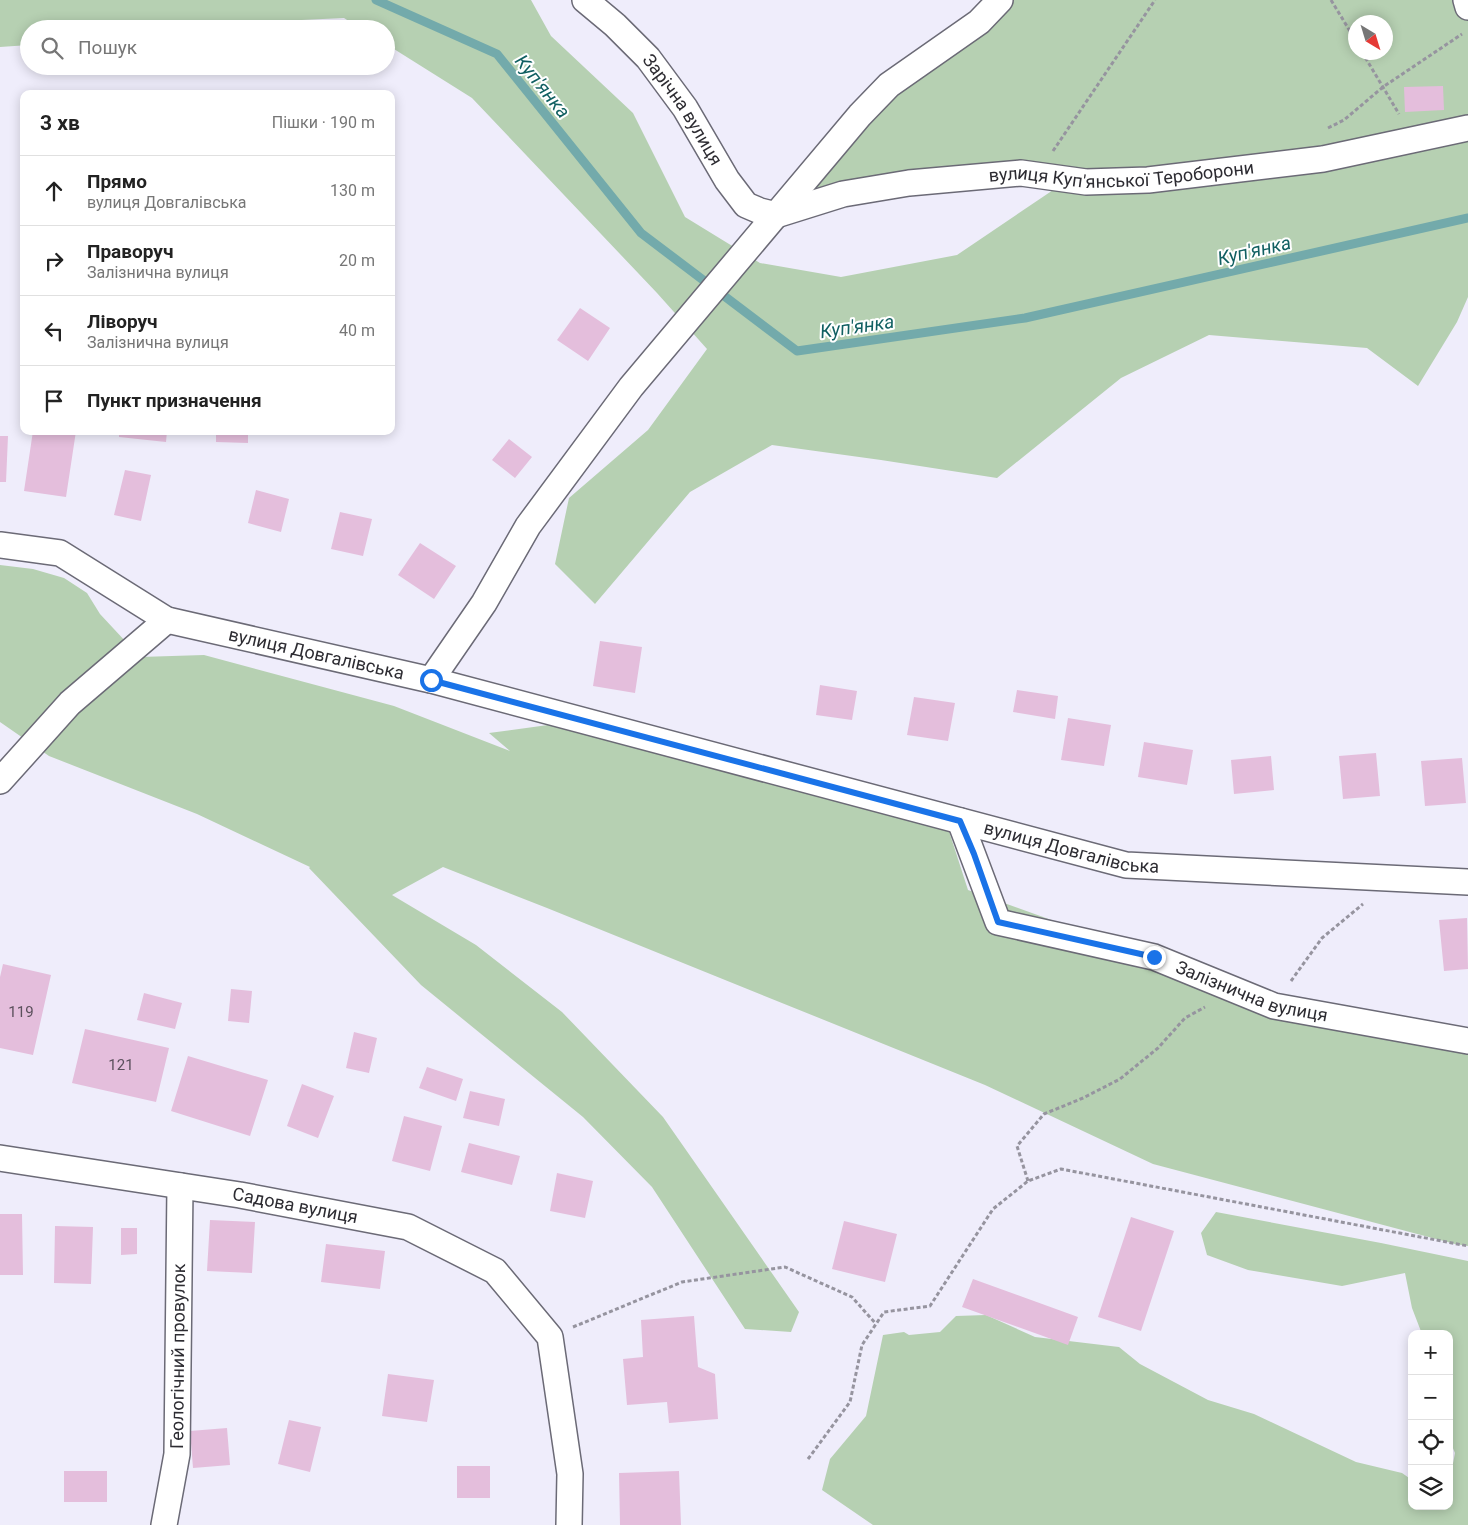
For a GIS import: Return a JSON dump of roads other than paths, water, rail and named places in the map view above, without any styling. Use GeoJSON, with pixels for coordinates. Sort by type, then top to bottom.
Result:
{"type":"FeatureCollection","features":[{"type":"Feature","properties":{"kind":"street","name":"Зарічна вулиця"},"geometry":{"type":"LineString","coordinates":[[585,0],[615,25],[648,58],[686,108],[727,180],[746,205],[776,215]]}},
{"type":"Feature","properties":{"kind":"street"},"geometry":{"type":"LineString","coordinates":[[431,680],[484,603],[528,526],[632,388],[727,273],[860,115],[889,85],[979,22],[1000,0]]}},
{"type":"Feature","properties":{"kind":"street"},"geometry":{"type":"LineString","coordinates":[[1466,0],[1468,7]]}},
{"type":"Feature","properties":{"kind":"street","name":"вулиця Куп'янської Тероборони"},"geometry":{"type":"LineString","coordinates":[[776,215],[843,194],[909,183],[1021,174],[1086,182],[1148,180],[1323,159],[1468,128]]}},
{"type":"Feature","properties":{"kind":"street","name":"вулиця Довгалівська"},"geometry":{"type":"LineString","coordinates":[[0,545],[60,553],[167,620],[431,680],[1126,865],[1468,882]]}},
{"type":"Feature","properties":{"kind":"street"},"geometry":{"type":"LineString","coordinates":[[0,780],[70,704],[167,620]]}},
{"type":"Feature","properties":{"kind":"street","name":"Залізнична вулиця"},"geometry":{"type":"LineString","coordinates":[[960,821],[998,922],[1154,957],[1274,1006],[1468,1041]]}},
{"type":"Feature","properties":{"kind":"street","name":"Садова вулиця"},"geometry":{"type":"LineString","coordinates":[[0,1158],[240,1195],[408,1228],[495,1271],[550,1337],[570,1474],[570,1525]]}},
{"type":"Feature","properties":{"kind":"street","name":"Геологічний провулок"},"geometry":{"type":"LineString","coordinates":[[164,1525],[177,1454],[180,1186]]}},
{"type":"Feature","properties":{"kind":"waterway","name":"Куп'янка"},"geometry":{"type":"LineString","coordinates":[[376,0],[497,54],[641,233],[797,351],[1025,318],[1468,218]]}}]}
